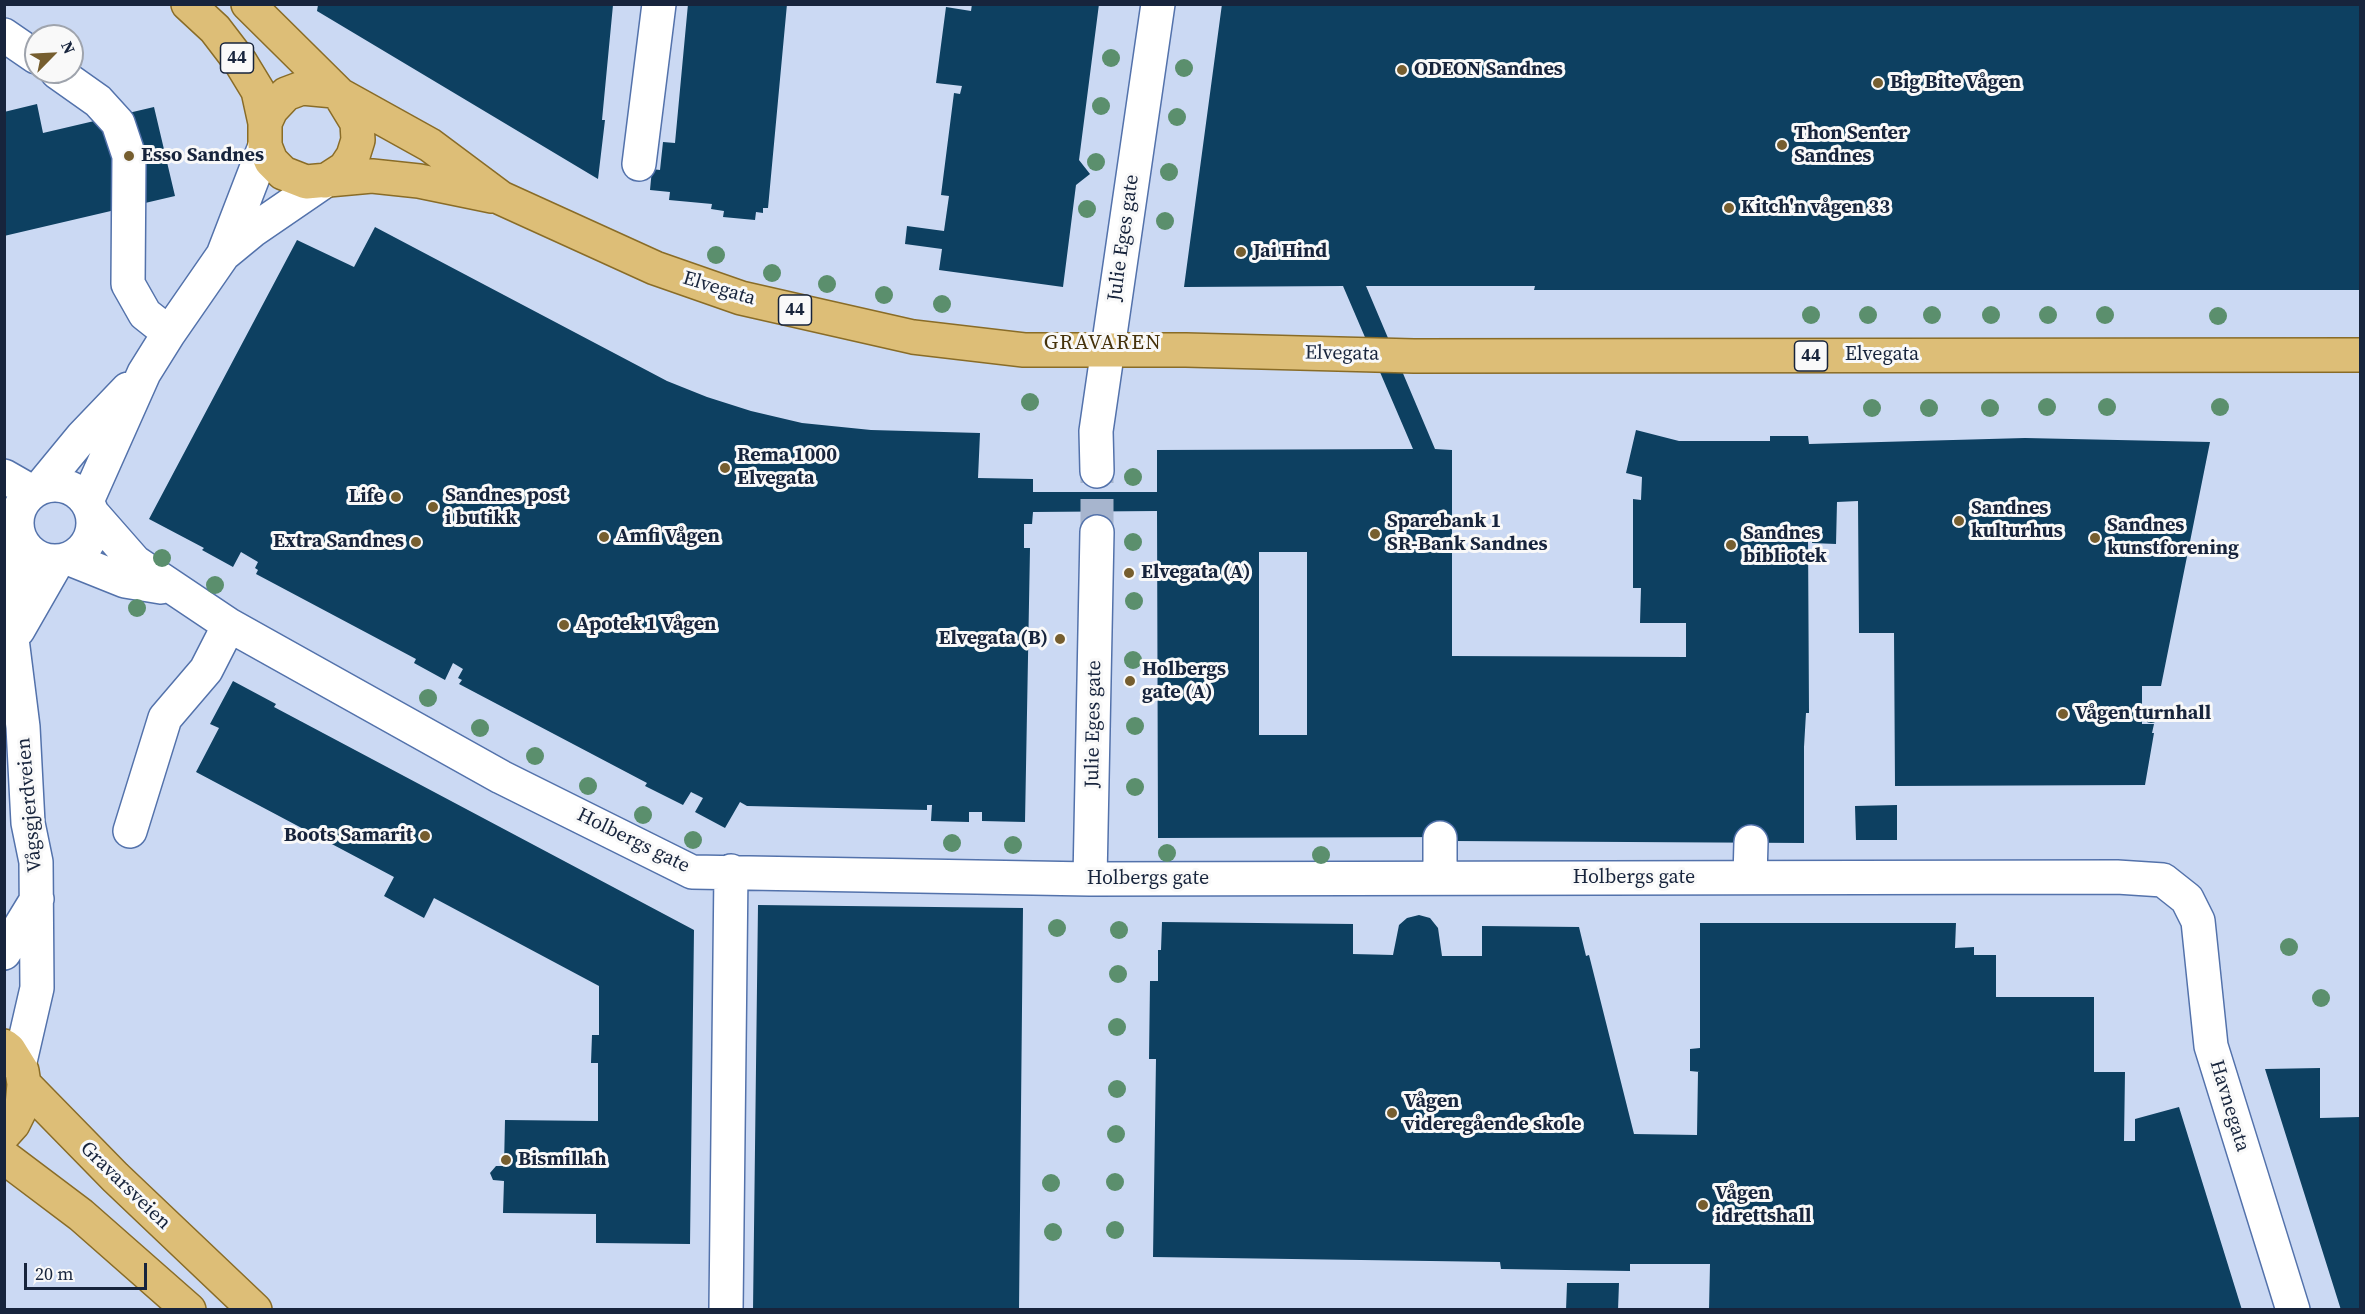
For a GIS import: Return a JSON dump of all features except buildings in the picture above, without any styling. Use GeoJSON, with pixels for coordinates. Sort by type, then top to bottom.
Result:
{"type":"FeatureCollection","features":[{"type":"Feature","properties":{"kind":"main road","name":"44"},"geometry":{"type":"LineString","coordinates":[[188,4],[215,29],[242,63],[258,90],[265,134],[271,161],[283,173],[306,182],[325,181],[345,168],[354,156],[358,140],[357,123],[337,93],[302,88],[286,94],[271,110],[265,134]]}},
{"type":"Feature","properties":{"kind":"main road","name":"Elvegata"},"geometry":{"type":"LineString","coordinates":[[248,4],[337,93],[430,145],[501,198],[655,268],[741,298],[913,337],[1024,350],[1107,349],[1414,356],[2361,355]]}},
{"type":"Feature","properties":{"kind":"main road","name":"Elvegata"},"geometry":{"type":"LineString","coordinates":[[325,181],[372,176],[396,178],[501,198]]}},
{"type":"Feature","properties":{"kind":"main road"},"geometry":{"type":"LineString","coordinates":[[4,1134],[13,1124],[22,1106],[16,1065]]}},
{"type":"Feature","properties":{"kind":"main road","name":"Gravarsveien"},"geometry":{"type":"LineString","coordinates":[[16,1065],[115,1177],[255,1310]]}},
{"type":"Feature","properties":{"kind":"main road"},"geometry":{"type":"LineString","coordinates":[[4,1156],[81,1215],[189,1310]]}},
{"type":"Feature","properties":{"kind":"street"},"geometry":{"type":"LineString","coordinates":[[639,164],[659,4]]}},
{"type":"Feature","properties":{"kind":"street","name":"Julie Eges gate"},"geometry":{"type":"LineString","coordinates":[[1097,471],[1096,431],[1158,4]]}},
{"type":"Feature","properties":{"kind":"street"},"geometry":{"type":"LineString","coordinates":[[4,35],[24,49]]}},
{"type":"Feature","properties":{"kind":"street"},"geometry":{"type":"LineString","coordinates":[[74,84],[98,101],[118,123],[129,156],[128,284],[145,314],[169,333]]}},
{"type":"Feature","properties":{"kind":"street"},"geometry":{"type":"LineString","coordinates":[[89,507],[144,373],[223,255],[265,134]]}},
{"type":"Feature","properties":{"kind":"street"},"geometry":{"type":"LineString","coordinates":[[223,255],[252,231],[325,181]]}},
{"type":"Feature","properties":{"kind":"street"},"geometry":{"type":"LineString","coordinates":[[144,373],[82,437],[20,509],[14,529],[36,557],[64,560],[125,580],[174,590]]}},
{"type":"Feature","properties":{"kind":"street"},"geometry":{"type":"LineString","coordinates":[[4,476],[36,490],[49,486],[68,487],[77,492],[89,507],[93,526],[90,539],[79,554],[64,560],[12,639]]}},
{"type":"Feature","properties":{"kind":"street","name":"Holbergs gate"},"geometry":{"type":"LineString","coordinates":[[89,507],[135,562],[229,625],[501,777],[692,872],[1090,879],[2117,877],[2163,880],[2187,899]]}},
{"type":"Feature","properties":{"kind":"street","name":"Vågsgjerdveien"},"geometry":{"type":"LineString","coordinates":[[14,529],[12,639],[23,727],[28,823],[36,862],[37,899],[37,987],[16,1065]]}},
{"type":"Feature","properties":{"kind":"street","name":"Julie Eges gate"},"geometry":{"type":"LineString","coordinates":[[1090,879],[1097,532]]}},
{"type":"Feature","properties":{"kind":"street"},"geometry":{"type":"LineString","coordinates":[[130,831],[165,718],[206,670],[229,625]]}},
{"type":"Feature","properties":{"kind":"street"},"geometry":{"type":"LineString","coordinates":[[1440,838],[1440,878]]}},
{"type":"Feature","properties":{"kind":"street"},"geometry":{"type":"LineString","coordinates":[[1750,878],[1751,842]]}},
{"type":"Feature","properties":{"kind":"street"},"geometry":{"type":"LineString","coordinates":[[726,1309],[731,871]]}},
{"type":"Feature","properties":{"kind":"street","name":"Vågsgjerdveien"},"geometry":{"type":"LineString","coordinates":[[4,953],[37,899]]}},
{"type":"Feature","properties":{"kind":"street","name":"Havnegata"},"geometry":{"type":"LineString","coordinates":[[2187,899],[2198,921],[2211,1047],[2293,1310]]}},
{"type":"Feature","properties":{"kind":"tunnel"},"geometry":{"type":"LineString","coordinates":[[1097,471],[1097,532]]}},
{"type":"Feature","properties":{"kind":"place","name":"ODEON Sandnes"},"geometry":{"type":"Point","coordinates":[1402,70]}},
{"type":"Feature","properties":{"kind":"place","name":"Big Bite Vågen"},"geometry":{"type":"Point","coordinates":[1878,83]}},
{"type":"Feature","properties":{"kind":"place","name":"Thon Senter Sandnes"},"geometry":{"type":"Point","coordinates":[1782,145]}},
{"type":"Feature","properties":{"kind":"place","name":"Esso Sandnes"},"geometry":{"type":"Point","coordinates":[129,156]}},
{"type":"Feature","properties":{"kind":"place","name":"Kitch'n vågen 33"},"geometry":{"type":"Point","coordinates":[1729,208]}},
{"type":"Feature","properties":{"kind":"place","name":"Jai Hind"},"geometry":{"type":"Point","coordinates":[1241,252]}},
{"type":"Feature","properties":{"kind":"place","name":"Rema 1000 Elvegata"},"geometry":{"type":"Point","coordinates":[725,468]}},
{"type":"Feature","properties":{"kind":"place","name":"Life"},"geometry":{"type":"Point","coordinates":[396,497]}},
{"type":"Feature","properties":{"kind":"place","name":"Sandnes post i butikk"},"geometry":{"type":"Point","coordinates":[433,507]}},
{"type":"Feature","properties":{"kind":"place","name":"Sandnes kulturhus"},"geometry":{"type":"Point","coordinates":[1959,521]}},
{"type":"Feature","properties":{"kind":"place","name":"Sparebank 1 SR-Bank Sandnes"},"geometry":{"type":"Point","coordinates":[1375,534]}},
{"type":"Feature","properties":{"kind":"place","name":"Amfi Vågen"},"geometry":{"type":"Point","coordinates":[604,537]}},
{"type":"Feature","properties":{"kind":"place","name":"Sandnes kunstforening"},"geometry":{"type":"Point","coordinates":[2095,538]}},
{"type":"Feature","properties":{"kind":"place","name":"Extra Sandnes"},"geometry":{"type":"Point","coordinates":[416,542]}},
{"type":"Feature","properties":{"kind":"place","name":"Sandnes bibliotek"},"geometry":{"type":"Point","coordinates":[1731,545]}},
{"type":"Feature","properties":{"kind":"place","name":"Elvegata (A)"},"geometry":{"type":"Point","coordinates":[1129,573]}},
{"type":"Feature","properties":{"kind":"place","name":"Apotek 1 Vågen"},"geometry":{"type":"Point","coordinates":[564,625]}},
{"type":"Feature","properties":{"kind":"place","name":"Elvegata (B)"},"geometry":{"type":"Point","coordinates":[1060,639]}},
{"type":"Feature","properties":{"kind":"place","name":"Holbergs gate (A)"},"geometry":{"type":"Point","coordinates":[1130,681]}},
{"type":"Feature","properties":{"kind":"place","name":"Vågen turnhall"},"geometry":{"type":"Point","coordinates":[2063,714]}},
{"type":"Feature","properties":{"kind":"place","name":"Boots Samarit"},"geometry":{"type":"Point","coordinates":[425,836]}},
{"type":"Feature","properties":{"kind":"place","name":"Vågen videregående skole"},"geometry":{"type":"Point","coordinates":[1392,1113]}},
{"type":"Feature","properties":{"kind":"place","name":"Bismillah"},"geometry":{"type":"Point","coordinates":[506,1160]}},
{"type":"Feature","properties":{"kind":"place","name":"Vågen idrettshall"},"geometry":{"type":"Point","coordinates":[1703,1205]}},
{"type":"Feature","properties":{"kind":"district","name":"GRAVAREN"},"geometry":{"type":"Point","coordinates":[1103,344]}}]}
